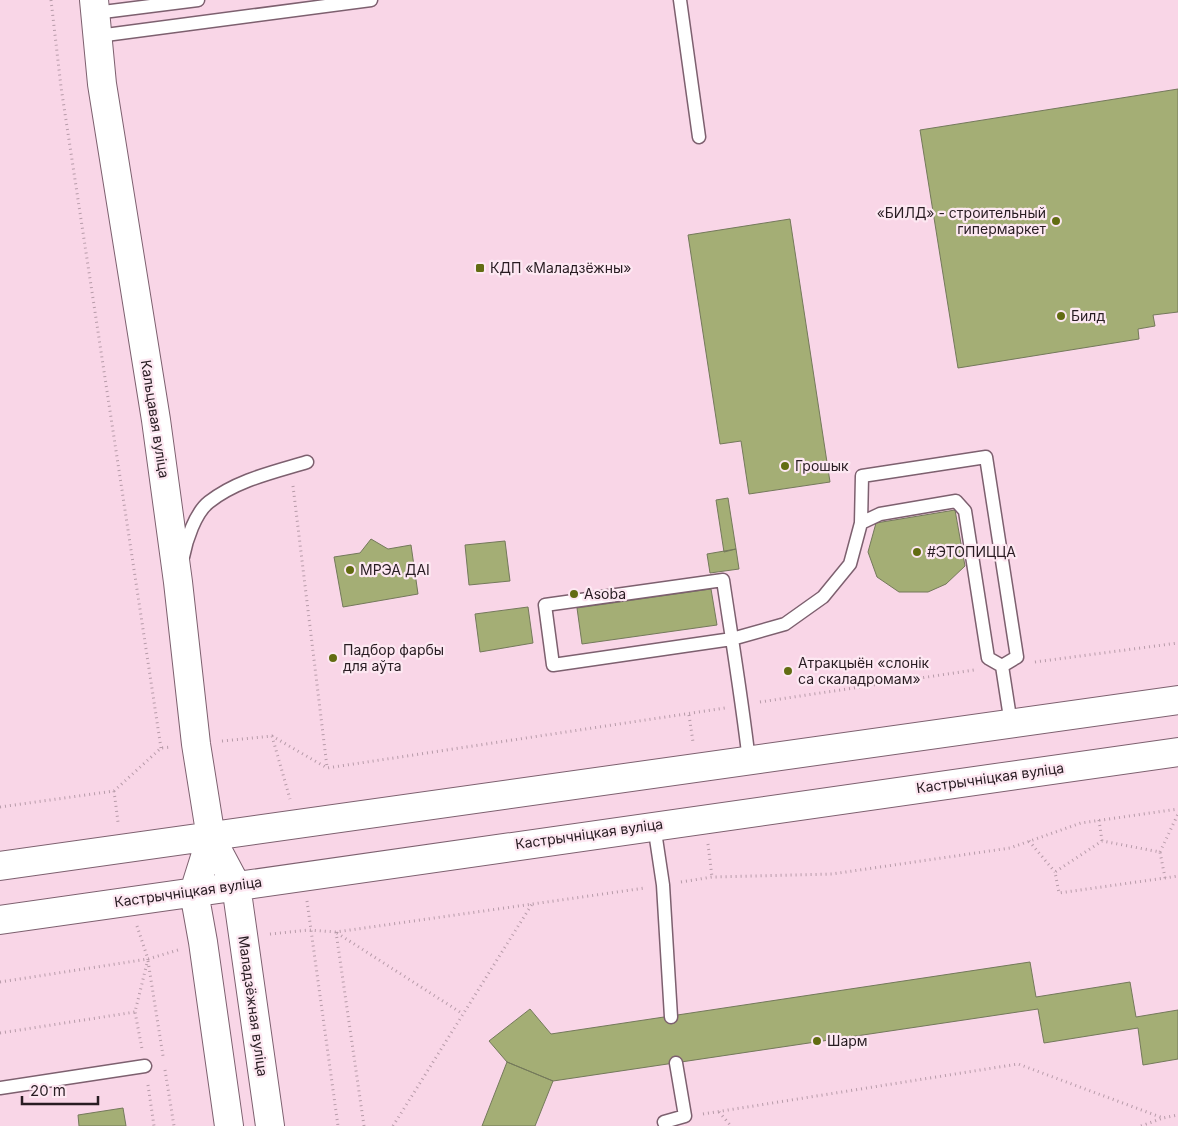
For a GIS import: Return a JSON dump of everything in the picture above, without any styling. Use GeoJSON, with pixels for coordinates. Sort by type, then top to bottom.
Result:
{"type":"FeatureCollection","features":[{"type":"Feature","properties":{"kind":"main road","name":"Кальцавая вуліца"},"geometry":{"type":"LineString","coordinates":[[96,17],[102,84],[164,418],[178,582],[196,744],[211,838]]}},
{"type":"Feature","properties":{"kind":"main road"},"geometry":{"type":"LineString","coordinates":[[0,866],[122,848],[211,838],[1178,700]]}},
{"type":"Feature","properties":{"kind":"main road","name":"Кастрычніцкая вуліца"},"geometry":{"type":"LineString","coordinates":[[0,920],[654,825],[1178,752]]}},
{"type":"Feature","properties":{"kind":"main road"},"geometry":{"type":"LineString","coordinates":[[211,838],[236,885]]}},
{"type":"Feature","properties":{"kind":"main road"},"geometry":{"type":"LineString","coordinates":[[211,838],[194,892],[203,942],[229,1126]]}},
{"type":"Feature","properties":{"kind":"main road","name":"Маладзёжная вуліца"},"geometry":{"type":"LineString","coordinates":[[236,885],[270,1126]]}},
{"type":"Feature","properties":{"kind":"lane"},"geometry":{"type":"LineString","coordinates":[[96,17],[371,0]]}},
{"type":"Feature","properties":{"kind":"lane"},"geometry":{"type":"LineString","coordinates":[[680,0],[699,136]]}},
{"type":"Feature","properties":{"kind":"lane"},"geometry":{"type":"LineString","coordinates":[[96,17],[193,1]]}},
{"type":"Feature","properties":{"kind":"lane"},"geometry":{"type":"LineString","coordinates":[[749,761],[732,639],[723,580],[545,605],[553,665],[732,639],[785,624],[823,597],[850,564],[861,523],[862,476],[986,457],[1017,657],[1002,666]]}},
{"type":"Feature","properties":{"kind":"lane"},"geometry":{"type":"LineString","coordinates":[[178,582],[187,536],[208,502],[243,482],[307,462]]}},
{"type":"Feature","properties":{"kind":"lane"},"geometry":{"type":"LineString","coordinates":[[861,523],[880,514],[956,501],[965,511],[988,658],[1002,666]]}},
{"type":"Feature","properties":{"kind":"lane"},"geometry":{"type":"LineString","coordinates":[[1002,666],[1012,724]]}},
{"type":"Feature","properties":{"kind":"lane"},"geometry":{"type":"LineString","coordinates":[[654,825],[663,885],[671,1017]]}},
{"type":"Feature","properties":{"kind":"lane"},"geometry":{"type":"LineString","coordinates":[[662,1125],[685,1116],[676,1063]]}},
{"type":"Feature","properties":{"kind":"lane"},"geometry":{"type":"LineString","coordinates":[[0,1088],[144,1066]]}},
{"type":"Feature","properties":{"kind":"path"},"geometry":{"type":"LineString","coordinates":[[51,0],[61,87],[161,748]]}},
{"type":"Feature","properties":{"kind":"path"},"geometry":{"type":"LineString","coordinates":[[291,467],[327,768]]}},
{"type":"Feature","properties":{"kind":"path"},"geometry":{"type":"LineString","coordinates":[[0,807],[114,791],[161,748],[272,736],[298,825]]}},
{"type":"Feature","properties":{"kind":"path"},"geometry":{"type":"LineString","coordinates":[[114,791],[122,848]]}},
{"type":"Feature","properties":{"kind":"path"},"geometry":{"type":"LineString","coordinates":[[243,937],[309,930],[336,932],[712,877],[832,874],[1010,848],[1080,823],[1178,809]]}},
{"type":"Feature","properties":{"kind":"path"},"geometry":{"type":"LineString","coordinates":[[1164,878],[1160,852],[1178,814]]}},
{"type":"Feature","properties":{"kind":"path"},"geometry":{"type":"LineString","coordinates":[[1099,820],[1102,841]]}},
{"type":"Feature","properties":{"kind":"path"},"geometry":{"type":"LineString","coordinates":[[1029,841],[1055,872],[1059,893],[1178,876]]}},
{"type":"Feature","properties":{"kind":"path"},"geometry":{"type":"LineString","coordinates":[[1055,872],[1102,841],[1160,852]]}},
{"type":"Feature","properties":{"kind":"path"},"geometry":{"type":"LineString","coordinates":[[128,901],[148,959],[163,1057]]}},
{"type":"Feature","properties":{"kind":"path"},"geometry":{"type":"LineString","coordinates":[[393,1126],[532,904]]}},
{"type":"Feature","properties":{"kind":"path"},"geometry":{"type":"LineString","coordinates":[[309,930],[338,1126]]}},
{"type":"Feature","properties":{"kind":"path"},"geometry":{"type":"LineString","coordinates":[[336,932],[463,1014]]}},
{"type":"Feature","properties":{"kind":"path"},"geometry":{"type":"LineString","coordinates":[[336,932],[364,1126]]}},
{"type":"Feature","properties":{"kind":"path"},"geometry":{"type":"LineString","coordinates":[[0,982],[148,959],[203,942]]}},
{"type":"Feature","properties":{"kind":"path"},"geometry":{"type":"LineString","coordinates":[[148,959],[136,1012],[154,1126]]}},
{"type":"Feature","properties":{"kind":"path"},"geometry":{"type":"LineString","coordinates":[[0,1033],[136,1012]]}},
{"type":"Feature","properties":{"kind":"path"},"geometry":{"type":"LineString","coordinates":[[685,1116],[1018,1064],[1163,1118]]}},
{"type":"Feature","properties":{"kind":"path"},"geometry":{"type":"LineString","coordinates":[[165,1067],[174,1126]]}},
{"type":"Feature","properties":{"kind":"path"},"geometry":{"type":"LineString","coordinates":[[718,1112],[731,1126]]}},
{"type":"Feature","properties":{"kind":"path"},"geometry":{"type":"LineString","coordinates":[[1141,1126],[1178,1115]]}},
{"type":"Feature","properties":{"kind":"building","name":"«БИЛД» - строительный гипермаркет"},"geometry":{"type":"Polygon","coordinates":[[[1178,89],[1178,312],[1153,315],[1155,326],[1138,329],[1139,339],[958,368],[920,130],[1178,89]]]}},
{"type":"Feature","properties":{"kind":"building"},"geometry":{"type":"Polygon","coordinates":[[[790,219],[830,482],[749,494],[741,441],[720,444],[688,235],[790,219]]]}},
{"type":"Feature","properties":{"kind":"building"},"geometry":{"type":"Polygon","coordinates":[[[728,498],[736,549],[724,552],[716,500],[728,498]]]}},
{"type":"Feature","properties":{"kind":"building"},"geometry":{"type":"Polygon","coordinates":[[[955,510],[965,566],[946,584],[928,592],[899,592],[877,577],[868,552],[876,523],[955,510]]]}},
{"type":"Feature","properties":{"kind":"building"},"geometry":{"type":"Polygon","coordinates":[[[371,539],[388,549],[411,545],[418,594],[343,607],[334,557],[360,553],[371,539]]]}},
{"type":"Feature","properties":{"kind":"building"},"geometry":{"type":"Polygon","coordinates":[[[505,541],[510,581],[469,585],[465,545],[505,541]]]}},
{"type":"Feature","properties":{"kind":"building"},"geometry":{"type":"Polygon","coordinates":[[[736,549],[739,569],[710,573],[707,554],[736,549]]]}},
{"type":"Feature","properties":{"kind":"building"},"geometry":{"type":"Polygon","coordinates":[[[711,589],[717,625],[582,644],[577,608],[711,589]]]}},
{"type":"Feature","properties":{"kind":"building"},"geometry":{"type":"Polygon","coordinates":[[[528,607],[533,643],[480,652],[475,614],[528,607]]]}},
{"type":"Feature","properties":{"kind":"building"},"geometry":{"type":"Polygon","coordinates":[[[1030,962],[1036,997],[1130,982],[1136,1017],[1178,1010],[1178,1059],[1143,1065],[1138,1028],[1044,1043],[1038,1009],[553,1081],[507,1062],[489,1041],[530,1009],[551,1034],[1030,962]]]}},
{"type":"Feature","properties":{"kind":"building"},"geometry":{"type":"Polygon","coordinates":[[[507,1062],[553,1081],[535,1126],[482,1126],[507,1062]]]}},
{"type":"Feature","properties":{"kind":"building"},"geometry":{"type":"Polygon","coordinates":[[[123,1108],[126,1126],[79,1126],[78,1115],[123,1108]]]}},
{"type":"Feature","properties":{"kind":"place","name":"«БИЛД» - строительный гипермаркет"},"geometry":{"type":"Point","coordinates":[1056,221]}},
{"type":"Feature","properties":{"kind":"place","name":"КДП «Маладзёжны»"},"geometry":{"type":"Point","coordinates":[480,268]}},
{"type":"Feature","properties":{"kind":"place","name":"Билд"},"geometry":{"type":"Point","coordinates":[1061,316]}},
{"type":"Feature","properties":{"kind":"place","name":"Грошык"},"geometry":{"type":"Point","coordinates":[785,466]}},
{"type":"Feature","properties":{"kind":"place","name":"#ЭТОПИЦЦА"},"geometry":{"type":"Point","coordinates":[917,552]}},
{"type":"Feature","properties":{"kind":"place","name":"МРЭА ДАІ"},"geometry":{"type":"Point","coordinates":[350,570]}},
{"type":"Feature","properties":{"kind":"place","name":"Asoba"},"geometry":{"type":"Point","coordinates":[574,594]}},
{"type":"Feature","properties":{"kind":"place","name":"Падбор фарбы для аўта"},"geometry":{"type":"Point","coordinates":[333,658]}},
{"type":"Feature","properties":{"kind":"place","name":"Атракцыён «слонік са скаладромам»"},"geometry":{"type":"Point","coordinates":[788,671]}},
{"type":"Feature","properties":{"kind":"place","name":"Шарм"},"geometry":{"type":"Point","coordinates":[817,1041]}}]}
